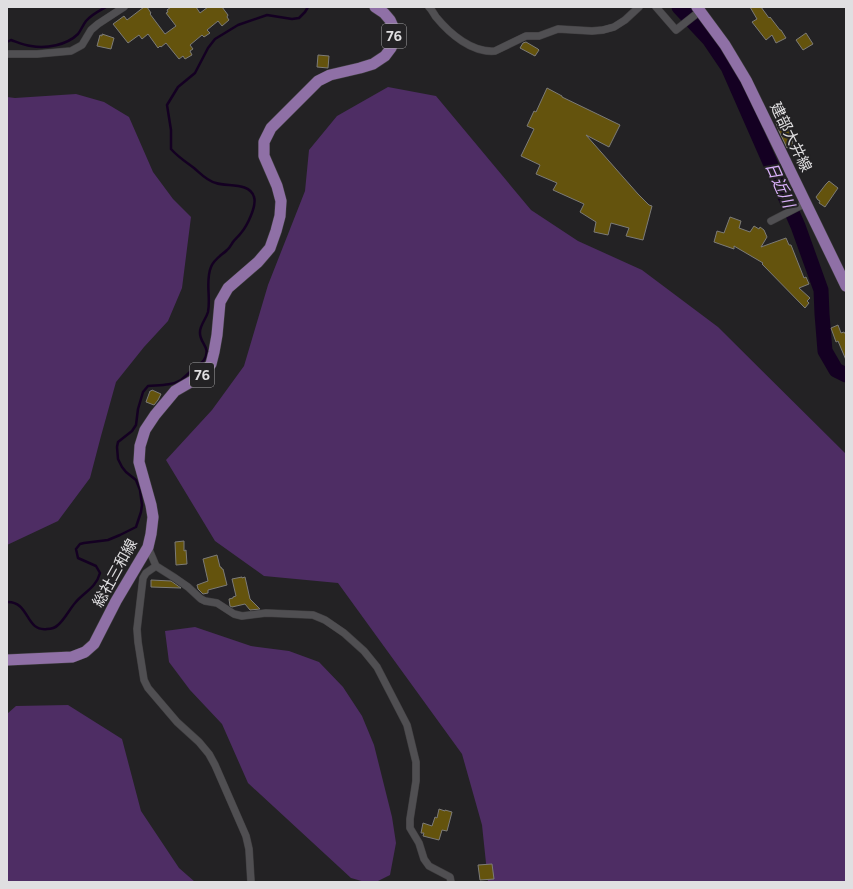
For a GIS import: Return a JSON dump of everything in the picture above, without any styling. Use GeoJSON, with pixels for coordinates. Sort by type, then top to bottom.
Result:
{"type":"FeatureCollection","features":[{"type":"Feature","properties":{"kind":"main road","name":"総社三和線"},"geometry":{"type":"LineString","coordinates":[[7,660],[72,657],[85,652],[94,644],[116,601],[148,547],[153,517],[139,462],[140,446],[145,430],[155,415],[175,391],[201,376],[211,364],[217,335],[220,302],[228,288],[258,262],[270,248],[280,216],[281,201],[277,186],[264,156],[264,142],[271,128],[318,81],[330,76],[373,64],[386,56],[394,39],[394,29],[390,20],[384,13],[375,7]]}},
{"type":"Feature","properties":{"kind":"main road","name":"建部大井線"},"geometry":{"type":"LineString","coordinates":[[697,11],[725,45],[746,80],[804,204],[846,286]]}},
{"type":"Feature","properties":{"kind":"street"},"geometry":{"type":"LineString","coordinates":[[7,54],[37,54],[72,51],[82,44],[91,30],[98,24],[124,7]]}},
{"type":"Feature","properties":{"kind":"street"},"geometry":{"type":"LineString","coordinates":[[429,7],[436,17],[454,34],[480,50],[489,51],[495,51],[526,36],[539,36],[558,30],[604,30],[614,27],[625,20],[639,7]]}},
{"type":"Feature","properties":{"kind":"street"},"geometry":{"type":"LineString","coordinates":[[656,7],[676,30],[697,11]]}},
{"type":"Feature","properties":{"kind":"street"},"geometry":{"type":"LineString","coordinates":[[771,221],[804,204]]}},
{"type":"Feature","properties":{"kind":"street"},"geometry":{"type":"LineString","coordinates":[[148,547],[156,566],[188,587],[205,601],[217,603],[234,614],[242,616],[266,614],[313,615],[344,633],[364,652],[377,667],[400,709],[409,731],[416,762],[416,781],[410,828],[419,843],[424,859],[429,866],[450,877],[451,882]]}},
{"type":"Feature","properties":{"kind":"street"},"geometry":{"type":"LineString","coordinates":[[156,566],[146,573],[143,578],[137,629],[144,680],[148,688],[177,722],[199,742],[209,754],[215,765],[246,836],[249,849],[251,882]]}},
{"type":"Feature","properties":{"kind":"shaded area"},"geometry":{"type":"Polygon","coordinates":[[[388,87],[436,96],[531,210],[578,241],[642,270],[718,327],[846,454],[846,882],[488,882],[482,825],[462,754],[338,583],[264,576],[215,541],[166,460],[212,410],[244,366],[268,285],[305,191],[309,150],[337,116],[388,87]]]}},
{"type":"Feature","properties":{"kind":"shaded area"},"geometry":{"type":"Polygon","coordinates":[[[76,94],[104,102],[129,117],[153,172],[173,199],[191,217],[182,288],[168,321],[144,347],[116,382],[90,478],[58,521],[7,545],[7,97],[15,98],[76,94]]]}},
{"type":"Feature","properties":{"kind":"shaded area"},"geometry":{"type":"Polygon","coordinates":[[[195,627],[251,646],[289,651],[319,662],[343,687],[362,716],[374,745],[392,817],[396,843],[390,875],[376,882],[365,882],[351,878],[248,783],[222,724],[190,690],[169,662],[165,631],[195,627]]]}},
{"type":"Feature","properties":{"kind":"shaded area"},"geometry":{"type":"Polygon","coordinates":[[[68,705],[122,739],[141,811],[179,868],[195,882],[7,882],[7,714],[16,706],[68,705]]]}},
{"type":"Feature","properties":{"kind":"building"},"geometry":{"type":"Polygon","coordinates":[[[144,7],[147,7],[151,13],[150,14],[165,34],[176,26],[166,13],[171,7],[196,7],[200,13],[208,7],[222,7],[228,15],[227,17],[229,20],[222,26],[218,21],[207,30],[210,33],[204,37],[202,35],[190,45],[193,49],[190,51],[192,55],[185,59],[183,56],[179,59],[166,43],[158,48],[148,34],[142,39],[139,35],[128,43],[113,24],[124,16],[127,20],[144,7]]]}},
{"type":"Feature","properties":{"kind":"building"},"geometry":{"type":"Polygon","coordinates":[[[750,7],[761,7],[786,38],[776,43],[772,35],[766,40],[752,22],[757,19],[750,7]]]}},
{"type":"Feature","properties":{"kind":"building"},"geometry":{"type":"Polygon","coordinates":[[[806,33],[813,44],[803,50],[796,40],[806,33]]]}},
{"type":"Feature","properties":{"kind":"building"},"geometry":{"type":"Polygon","coordinates":[[[102,34],[114,38],[111,49],[97,46],[100,35],[102,36],[102,34]]]}},
{"type":"Feature","properties":{"kind":"building"},"geometry":{"type":"Polygon","coordinates":[[[526,42],[539,50],[535,56],[520,48],[523,43],[526,42]]]}},
{"type":"Feature","properties":{"kind":"building"},"geometry":{"type":"Polygon","coordinates":[[[318,55],[329,56],[328,68],[317,67],[318,55]]]}},
{"type":"Feature","properties":{"kind":"building"},"geometry":{"type":"Polygon","coordinates":[[[547,88],[562,97],[620,125],[609,147],[586,135],[638,194],[652,206],[643,240],[626,236],[629,228],[611,223],[608,235],[594,232],[596,222],[580,212],[584,204],[553,190],[557,183],[536,174],[540,165],[521,156],[534,129],[527,126],[534,111],[536,112],[547,88]]]}},
{"type":"Feature","properties":{"kind":"building"},"geometry":{"type":"Polygon","coordinates":[[[784,119],[793,141],[793,145],[787,148],[776,123],[784,119]]]}},
{"type":"Feature","properties":{"kind":"building"},"geometry":{"type":"Polygon","coordinates":[[[829,181],[838,188],[825,207],[819,203],[820,201],[816,197],[829,181]]]}},
{"type":"Feature","properties":{"kind":"building"},"geometry":{"type":"Polygon","coordinates":[[[730,217],[741,221],[739,228],[750,232],[754,226],[759,229],[760,227],[764,230],[767,237],[761,247],[786,238],[789,245],[791,245],[804,278],[806,277],[809,284],[799,288],[810,298],[807,301],[809,303],[805,308],[762,264],[763,263],[734,246],[734,249],[714,242],[717,231],[724,233],[730,217]]]}},
{"type":"Feature","properties":{"kind":"building"},"geometry":{"type":"Polygon","coordinates":[[[838,325],[841,333],[844,332],[846,335],[846,360],[838,341],[836,342],[831,328],[838,325]]]}},
{"type":"Feature","properties":{"kind":"building"},"geometry":{"type":"Polygon","coordinates":[[[152,390],[161,394],[154,405],[146,402],[150,391],[152,390]]]}},
{"type":"Feature","properties":{"kind":"building"},"geometry":{"type":"Polygon","coordinates":[[[184,541],[184,551],[186,550],[187,564],[176,565],[175,542],[184,541]]]}},
{"type":"Feature","properties":{"kind":"building"},"geometry":{"type":"Polygon","coordinates":[[[217,555],[220,567],[223,569],[227,585],[208,590],[208,593],[203,594],[198,589],[197,585],[208,581],[203,559],[217,555]]]}},
{"type":"Feature","properties":{"kind":"building"},"geometry":{"type":"Polygon","coordinates":[[[245,577],[250,599],[260,609],[250,610],[245,604],[232,607],[230,606],[229,599],[236,596],[232,579],[245,577]]]}},
{"type":"Feature","properties":{"kind":"building"},"geometry":{"type":"Polygon","coordinates":[[[151,580],[171,581],[181,588],[151,587],[151,580]]]}},
{"type":"Feature","properties":{"kind":"building"},"geometry":{"type":"Polygon","coordinates":[[[439,809],[452,812],[447,831],[442,830],[439,840],[423,836],[424,833],[421,833],[423,823],[432,826],[435,817],[437,818],[439,809]]]}},
{"type":"Feature","properties":{"kind":"building"},"geometry":{"type":"Polygon","coordinates":[[[492,864],[494,879],[480,880],[478,865],[492,864]]]}},
{"type":"Feature","properties":{"kind":"waterway"},"geometry":{"type":"LineString","coordinates":[[7,42],[11,40],[26,45],[43,47],[68,41],[78,34],[88,19],[106,7]]}},
{"type":"Feature","properties":{"kind":"waterway"},"geometry":{"type":"LineString","coordinates":[[7,602],[20,606],[35,626],[40,629],[48,629],[58,625],[78,599],[93,586],[100,573],[96,566],[78,558],[76,549],[80,544],[108,540],[136,527],[141,512],[142,505],[140,490],[136,480],[126,472],[118,459],[118,442],[132,431],[136,425],[138,409],[143,392],[148,386],[165,385],[177,382],[200,364],[206,356],[207,352],[201,339],[200,332],[209,306],[209,272],[212,264],[229,248],[249,221],[255,201],[252,192],[248,189],[210,181],[171,149],[171,130],[167,105],[178,87],[195,73],[208,48],[215,39],[238,25],[267,15],[292,19],[299,18],[308,7]]}},
{"type":"Feature","properties":{"kind":"waterway","name":"日近川"},"geometry":{"type":"LineString","coordinates":[[679,7],[709,39],[728,67],[798,226],[821,290],[825,351],[836,370],[846,375]]}}]}
